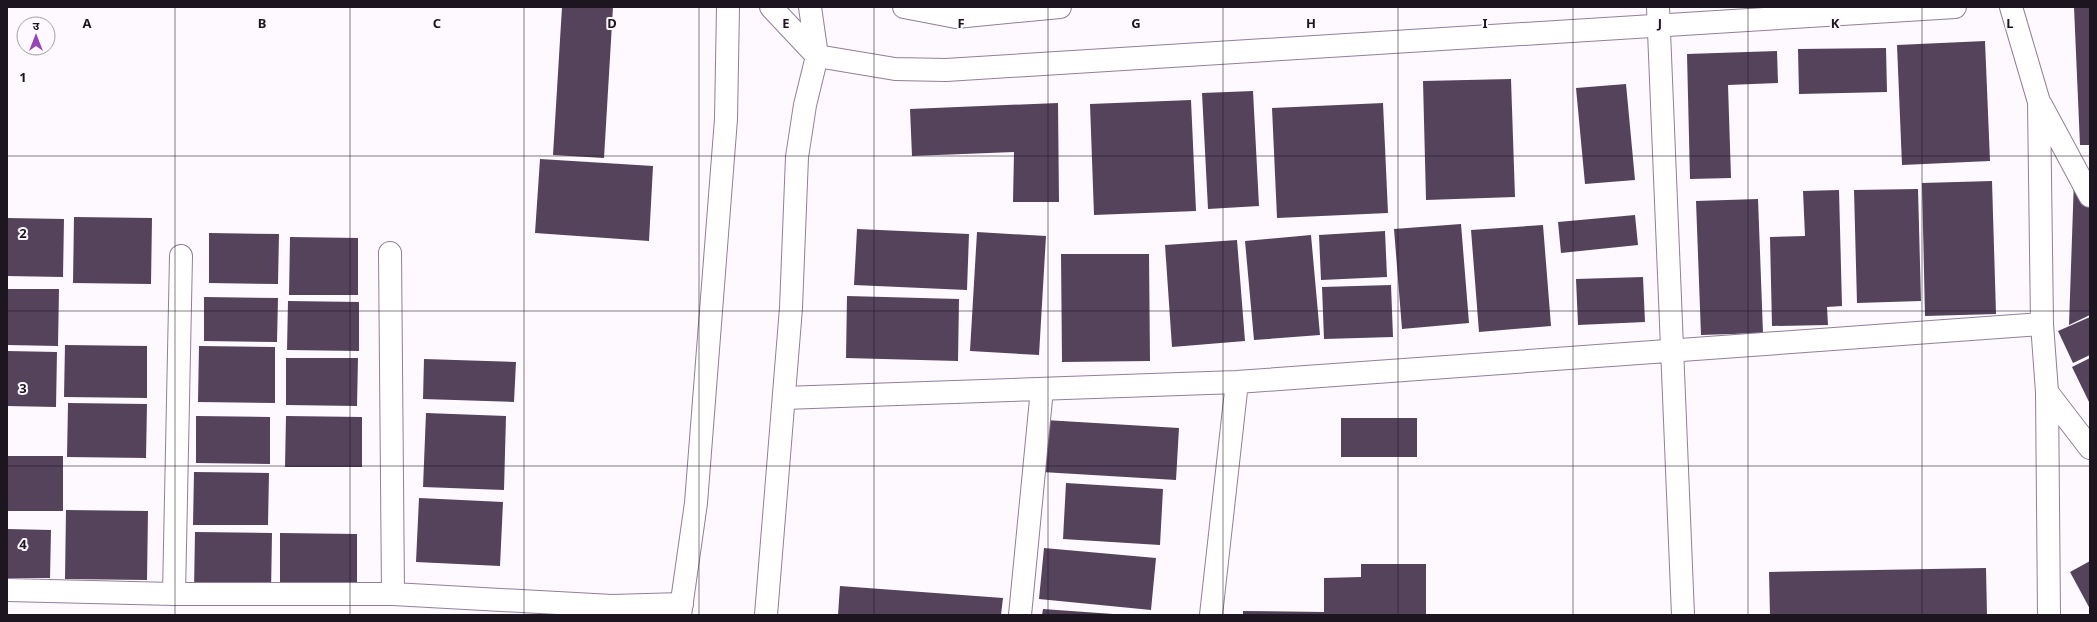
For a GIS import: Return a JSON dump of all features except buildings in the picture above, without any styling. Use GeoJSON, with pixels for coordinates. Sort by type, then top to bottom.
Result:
{"type":"FeatureCollection","features":[{"type":"Feature","properties":{"kind":"street"},"geometry":{"type":"LineString","coordinates":[[7,590],[174,594],[393,594],[681,609],[698,480],[726,119],[728,7]]}},
{"type":"Feature","properties":{"kind":"street"},"geometry":{"type":"LineString","coordinates":[[771,7],[817,56],[894,69],[946,70],[1658,16],[1955,7]]}},
{"type":"Feature","properties":{"kind":"street"},"geometry":{"type":"LineString","coordinates":[[766,615],[791,308],[797,157],[804,105],[817,56],[810,7]]}},
{"type":"Feature","properties":{"kind":"street"},"geometry":{"type":"LineString","coordinates":[[904,7],[956,17],[1053,7]]}},
{"type":"Feature","properties":{"kind":"street"},"geometry":{"type":"LineString","coordinates":[[2011,7],[2039,102],[2090,196]]}},
{"type":"Feature","properties":{"kind":"street"},"geometry":{"type":"LineString","coordinates":[[1658,16],[1683,615]]}},
{"type":"Feature","properties":{"kind":"street"},"geometry":{"type":"LineString","coordinates":[[2039,102],[2042,324],[2047,392],[2049,615]]}},
{"type":"Feature","properties":{"kind":"street"},"geometry":{"type":"LineString","coordinates":[[390,253],[393,594]]}},
{"type":"Feature","properties":{"kind":"street"},"geometry":{"type":"LineString","coordinates":[[174,594],[181,256]]}},
{"type":"Feature","properties":{"kind":"street"},"geometry":{"type":"LineString","coordinates":[[784,398],[1237,382],[2042,324]]}},
{"type":"Feature","properties":{"kind":"street"},"geometry":{"type":"LineString","coordinates":[[1211,615],[1237,382]]}},
{"type":"Feature","properties":{"kind":"street"},"geometry":{"type":"LineString","coordinates":[[1020,615],[1042,388]]}},
{"type":"Feature","properties":{"kind":"street"},"geometry":{"type":"LineString","coordinates":[[2047,392],[2090,448]]}}]}
